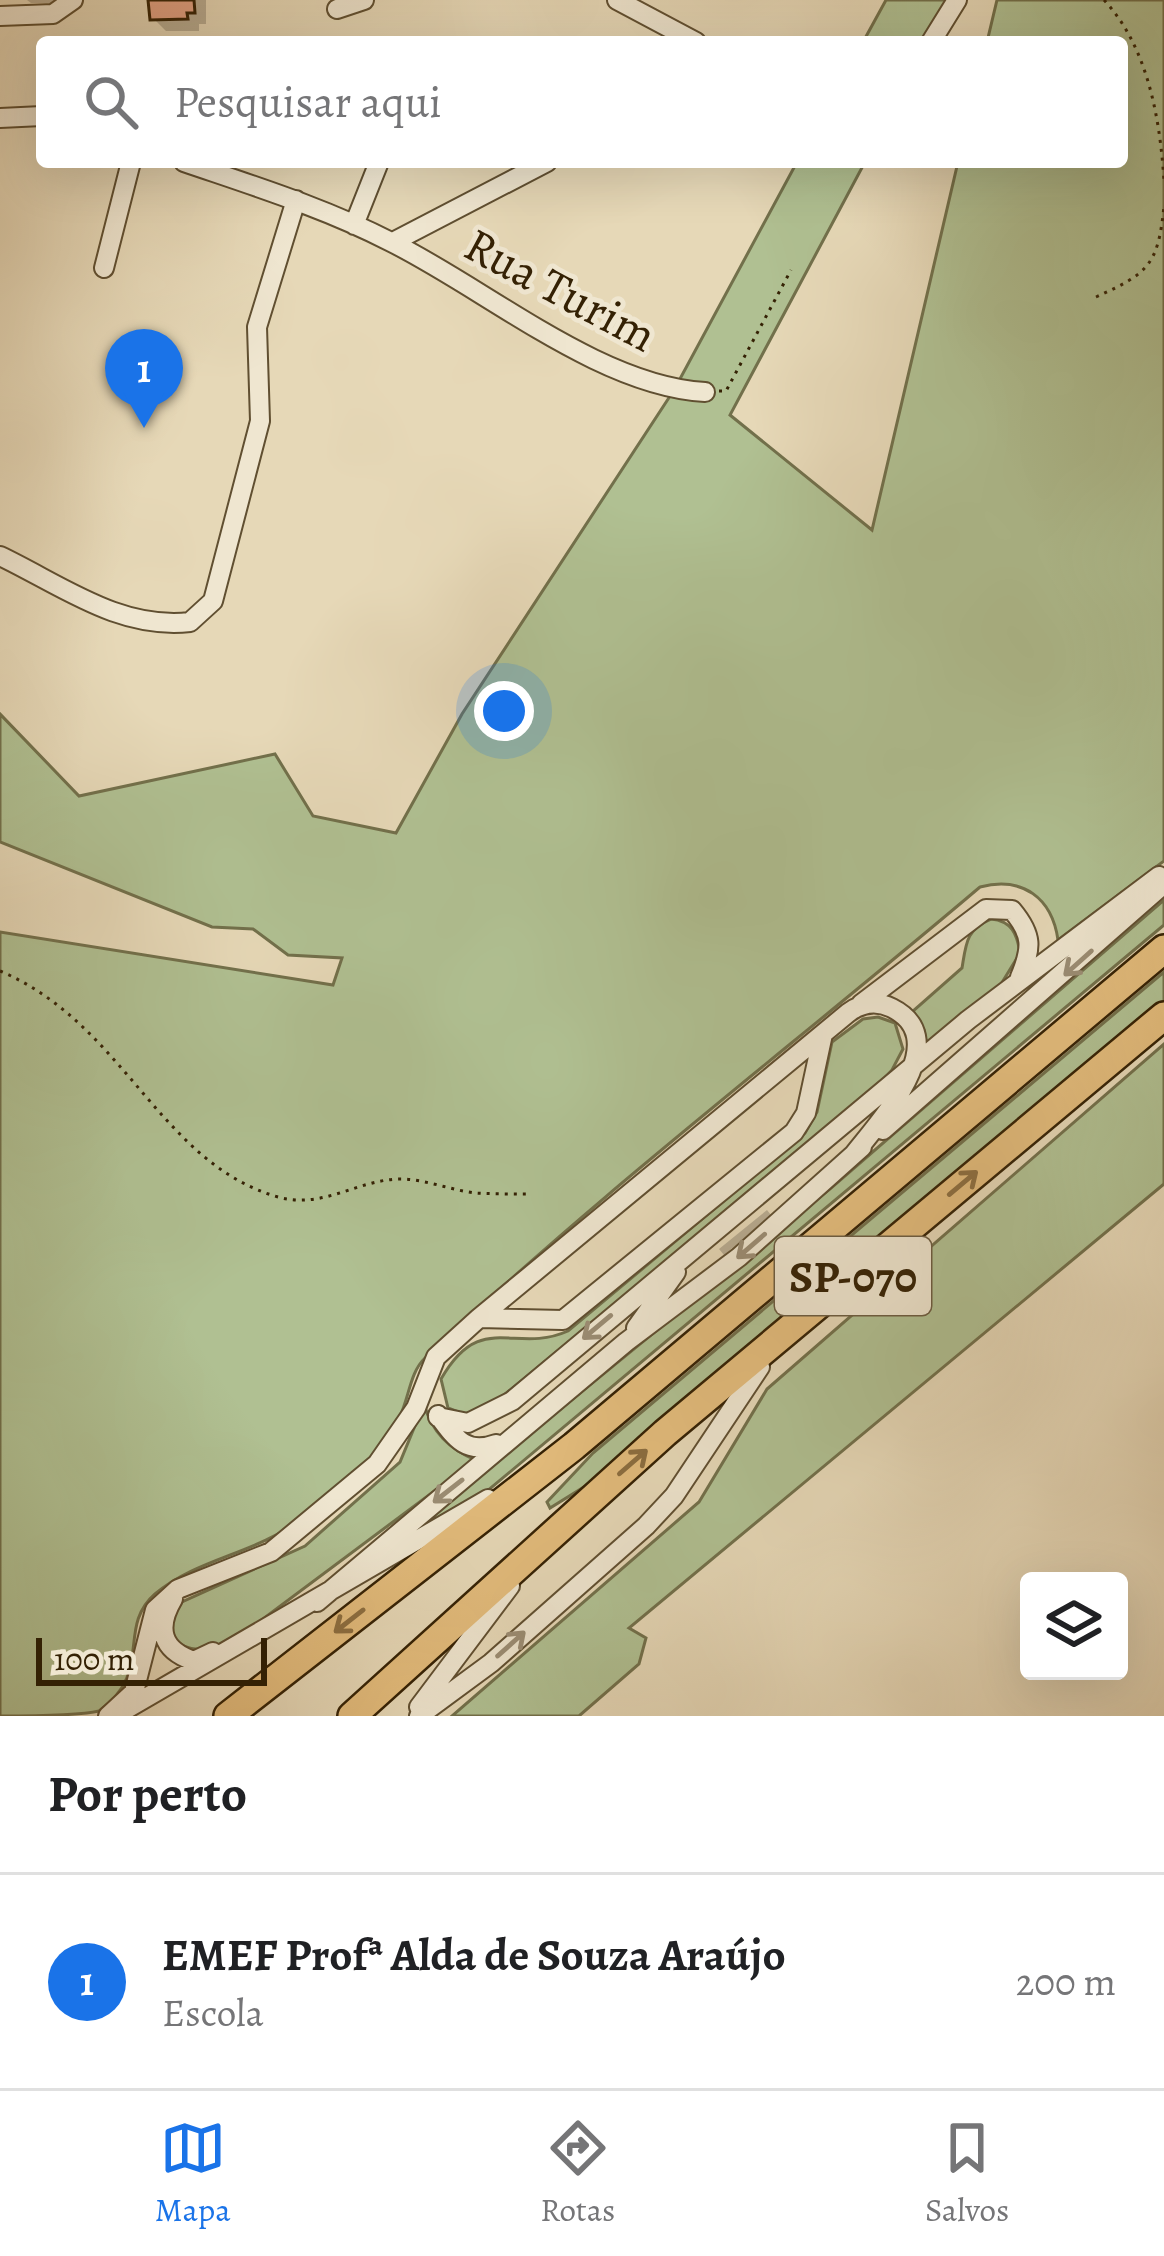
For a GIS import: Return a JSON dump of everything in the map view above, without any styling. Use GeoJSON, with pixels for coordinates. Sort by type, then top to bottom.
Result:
{"type":"FeatureCollection","features":[{"type":"Feature","properties":{"kind":"highway","name":"SP-070"},"geometry":{"type":"LineString","coordinates":[[228,1716],[574,1446],[1160,951]]}},
{"type":"Feature","properties":{"kind":"highway","name":"SP-070"},"geometry":{"type":"LineString","coordinates":[[352,1716],[545,1539],[1164,1016]]}},
{"type":"Feature","properties":{"kind":"street"},"geometry":{"type":"LineString","coordinates":[[0,16],[53,14],[73,0]]}},
{"type":"Feature","properties":{"kind":"street"},"geometry":{"type":"LineString","coordinates":[[337,9],[364,0]]}},
{"type":"Feature","properties":{"kind":"street"},"geometry":{"type":"LineString","coordinates":[[617,0],[684,36]]}},
{"type":"Feature","properties":{"kind":"street"},"geometry":{"type":"LineString","coordinates":[[935,36],[957,0]]}},
{"type":"Feature","properties":{"kind":"street"},"geometry":{"type":"LineString","coordinates":[[0,118],[36,116]]}},
{"type":"Feature","properties":{"kind":"street"},"geometry":{"type":"LineString","coordinates":[[104,268],[129,168]]}},
{"type":"Feature","properties":{"kind":"street","name":"Rua Turim"},"geometry":{"type":"LineString","coordinates":[[209,168],[393,242],[623,371],[674,390],[705,392]]}},
{"type":"Feature","properties":{"kind":"street"},"geometry":{"type":"LineString","coordinates":[[354,225],[377,168]]}},
{"type":"Feature","properties":{"kind":"street"},"geometry":{"type":"LineString","coordinates":[[393,242],[535,168]]}},
{"type":"Feature","properties":{"kind":"street"},"geometry":{"type":"LineString","coordinates":[[0,556],[124,616],[177,623],[200,616],[220,585],[260,421],[257,327],[296,200]]}},
{"type":"Feature","properties":{"kind":"street"},"geometry":{"type":"LineString","coordinates":[[438,1417],[468,1423],[485,1418],[914,1065],[1164,872]]}},
{"type":"Feature","properties":{"kind":"street"},"geometry":{"type":"LineString","coordinates":[[317,1602],[626,1342],[739,1256],[994,1038],[1164,884]]}},
{"type":"Feature","properties":{"kind":"street"},"geometry":{"type":"LineString","coordinates":[[110,1716],[134,1691],[148,1623],[178,1589],[272,1552],[377,1464],[398,1440],[436,1357],[823,1034],[986,909],[1012,910],[1028,929],[1031,950],[1018,982]]}},
{"type":"Feature","properties":{"kind":"street"},"geometry":{"type":"LineString","coordinates":[[854,1154],[900,1095],[914,1065],[915,1032],[902,1014],[886,1004],[861,1004]]}},
{"type":"Feature","properties":{"kind":"street"},"geometry":{"type":"LineString","coordinates":[[479,1318],[563,1320],[794,1132],[806,1112],[823,1034]]}},
{"type":"Feature","properties":{"kind":"street"},"geometry":{"type":"LineString","coordinates":[[626,1342],[689,1254]]}},
{"type":"Feature","properties":{"kind":"street"},"geometry":{"type":"LineString","coordinates":[[415,1716],[491,1663],[646,1526],[674,1496],[741,1389],[790,1332]]}},
{"type":"Feature","properties":{"kind":"street"},"geometry":{"type":"LineString","coordinates":[[426,1379],[438,1417],[461,1444],[479,1450],[506,1441]]}},
{"type":"Feature","properties":{"kind":"street"},"geometry":{"type":"LineString","coordinates":[[178,1589],[165,1613],[163,1639],[173,1654],[194,1661],[317,1602],[574,1446]]}},
{"type":"Feature","properties":{"kind":"street"},"geometry":{"type":"LineString","coordinates":[[415,1716],[545,1539]]}},
{"type":"Feature","properties":{"kind":"street"},"geometry":{"type":"LineString","coordinates":[[110,1716],[193,1675],[246,1637]]}},
{"type":"Feature","properties":{"kind":"path"},"geometry":{"type":"LineString","coordinates":[[1104,0],[1126,36]]}},
{"type":"Feature","properties":{"kind":"path"},"geometry":{"type":"LineString","coordinates":[[1128,41],[1157,108],[1164,181]]}},
{"type":"Feature","properties":{"kind":"path"},"geometry":{"type":"LineString","coordinates":[[1096,297],[1140,277],[1160,249],[1164,206]]}},
{"type":"Feature","properties":{"kind":"path"},"geometry":{"type":"LineString","coordinates":[[705,392],[726,391],[791,270]]}},
{"type":"Feature","properties":{"kind":"path"},"geometry":{"type":"LineString","coordinates":[[0,971],[62,1004],[122,1063],[206,1164],[229,1179],[282,1198],[319,1202],[400,1179],[474,1193],[530,1194]]}},
{"type":"Feature","properties":{"kind":"green space"},"geometry":{"type":"Polygon","coordinates":[[[886,0],[957,0],[934,36],[866,36],[886,0]]]}},
{"type":"Feature","properties":{"kind":"green space"},"geometry":{"type":"Polygon","coordinates":[[[997,0],[1164,0],[1164,861],[1058,940],[1049,912],[1033,894],[1009,885],[980,887],[629,1177],[425,1358],[391,1431],[369,1460],[328,1498],[283,1531],[189,1572],[155,1594],[138,1621],[125,1681],[99,1711],[0,1716],[0,932],[333,985],[342,958],[288,955],[253,929],[212,927],[0,842],[0,714],[79,796],[275,754],[313,816],[396,833],[462,714],[674,390],[794,168],[862,168],[730,415],[872,530],[957,168],[1128,168],[1128,36],[988,36],[997,0]]]}},
{"type":"Feature","properties":{"kind":"green space"},"geometry":{"type":"Polygon","coordinates":[[[1164,900],[1164,925],[480,1497],[399,1541],[831,1188],[1164,900]]]}},
{"type":"Feature","properties":{"kind":"green space"},"geometry":{"type":"Polygon","coordinates":[[[991,919],[1012,930],[1020,953],[998,989],[926,1046],[924,1030],[913,1011],[962,968],[972,933],[991,919]]]}},
{"type":"Feature","properties":{"kind":"green space"},"geometry":{"type":"Polygon","coordinates":[[[1164,972],[1164,1008],[616,1467],[550,1508],[547,1502],[593,1453],[1164,972]]]}},
{"type":"Feature","properties":{"kind":"green space"},"geometry":{"type":"Polygon","coordinates":[[[878,1017],[895,1023],[903,1049],[892,1070],[866,1098],[499,1399],[466,1415],[448,1408],[441,1379],[470,1345],[485,1339],[531,1339],[568,1331],[805,1133],[817,1112],[832,1042],[863,1019],[878,1017]]]}},
{"type":"Feature","properties":{"kind":"green space"},"geometry":{"type":"Polygon","coordinates":[[[1164,1044],[1164,1184],[629,1628],[646,1638],[639,1664],[579,1716],[452,1716],[699,1502],[767,1389],[1164,1044]]]}},
{"type":"Feature","properties":{"kind":"green space"},"geometry":{"type":"Polygon","coordinates":[[[424,1404],[443,1438],[476,1460],[244,1633],[198,1650],[171,1638],[171,1620],[182,1602],[305,1546],[400,1462],[424,1404]]]}},
{"type":"Feature","properties":{"kind":"building"},"geometry":{"type":"Polygon","coordinates":[[[148,0],[194,0],[195,13],[187,13],[188,19],[150,20],[148,0]]]}},
{"type":"Feature","properties":{"kind":"place","name":"EMEF Profª Alda de Souza Araújo"},"geometry":{"type":"Point","coordinates":[144,428]}}]}
